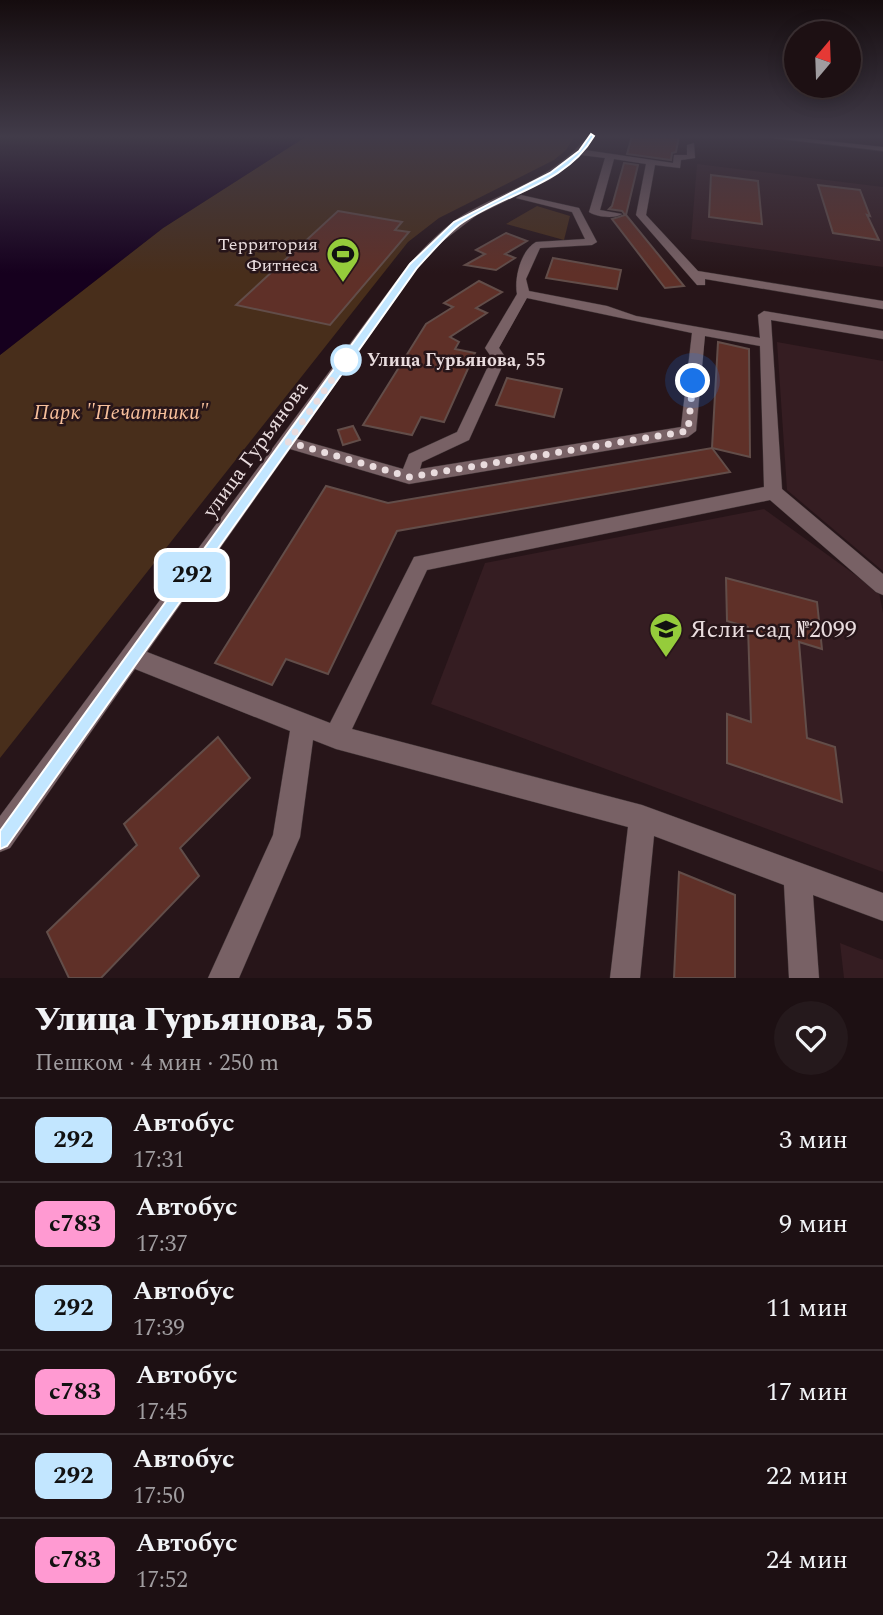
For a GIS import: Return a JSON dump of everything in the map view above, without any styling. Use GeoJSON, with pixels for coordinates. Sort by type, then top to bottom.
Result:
{"type":"FeatureCollection","features":[{"type":"Feature","properties":{"kind":"street","name":"улица Гурьянова"},"geometry":{"type":"LineString","coordinates":[[0,838],[414,266],[435,242],[457,224],[538,182]]}},
{"type":"Feature","properties":{"kind":"street"},"geometry":{"type":"LineString","coordinates":[[603,182],[594,212],[641,215],[704,286]]}},
{"type":"Feature","properties":{"kind":"street"},"geometry":{"type":"LineString","coordinates":[[641,215],[647,182]]}},
{"type":"Feature","properties":{"kind":"street"},"geometry":{"type":"LineString","coordinates":[[409,477],[415,458],[463,436],[499,358],[492,348],[523,294],[520,279],[536,245],[593,242],[576,210],[521,198]]}},
{"type":"Feature","properties":{"kind":"street"},"geometry":{"type":"LineString","coordinates":[[693,274],[883,305]]}},
{"type":"Feature","properties":{"kind":"street"},"geometry":{"type":"LineString","coordinates":[[523,294],[607,310],[634,319],[767,343]]}},
{"type":"Feature","properties":{"kind":"street"},"geometry":{"type":"LineString","coordinates":[[883,335],[764,316],[773,492],[883,586]]}},
{"type":"Feature","properties":{"kind":"street"},"geometry":{"type":"LineString","coordinates":[[288,442],[409,477],[688,431],[699,332]]}},
{"type":"Feature","properties":{"kind":"street"},"geometry":{"type":"LineString","coordinates":[[336,737],[421,563],[773,492]]}},
{"type":"Feature","properties":{"kind":"street"},"geometry":{"type":"LineString","coordinates":[[132,657],[336,737],[642,818],[883,908]]}},
{"type":"Feature","properties":{"kind":"street"},"geometry":{"type":"LineString","coordinates":[[223,978],[286,837],[303,725]]}},
{"type":"Feature","properties":{"kind":"street"},"geometry":{"type":"LineString","coordinates":[[625,978],[642,818]]}},
{"type":"Feature","properties":{"kind":"street"},"geometry":{"type":"LineString","coordinates":[[798,877],[804,978]]}},
{"type":"Feature","properties":{"kind":"shaded area"},"geometry":{"type":"Polygon","coordinates":[[[0,182],[236,182],[163,228],[0,355],[0,182]]]}},
{"type":"Feature","properties":{"kind":"shaded area"},"geometry":{"type":"Polygon","coordinates":[[[696,182],[840,182],[883,187],[883,267],[691,239],[696,182]]]}},
{"type":"Feature","properties":{"kind":"shaded area"},"geometry":{"type":"Polygon","coordinates":[[[777,342],[883,361],[883,571],[787,490],[777,342]]]}},
{"type":"Feature","properties":{"kind":"shaded area","name":"Ясли-сад №2099"},"geometry":{"type":"Polygon","coordinates":[[[764,509],[879,592],[883,613],[883,872],[431,704],[485,563],[764,509]]]}},
{"type":"Feature","properties":{"kind":"shaded area"},"geometry":{"type":"Polygon","coordinates":[[[840,943],[883,960],[883,978],[844,978],[840,943]]]}},
{"type":"Feature","properties":{"kind":"green space","name":"Парк \"Печатники\""},"geometry":{"type":"Polygon","coordinates":[[[236,182],[511,182],[439,218],[408,242],[0,758],[0,355],[163,228],[236,182]]]}},
{"type":"Feature","properties":{"kind":"green space"},"geometry":{"type":"Polygon","coordinates":[[[537,206],[570,216],[564,240],[506,224],[537,206]]]}},
{"type":"Feature","properties":{"kind":"building"},"geometry":{"type":"Polygon","coordinates":[[[619,182],[634,182],[626,215],[684,286],[665,288],[612,219],[625,215],[622,211],[609,209],[619,182]]]}},
{"type":"Feature","properties":{"kind":"building"},"geometry":{"type":"Polygon","coordinates":[[[711,182],[758,182],[762,224],[709,217],[711,182]]]}},
{"type":"Feature","properties":{"kind":"building"},"geometry":{"type":"Polygon","coordinates":[[[818,185],[860,190],[870,216],[867,215],[879,240],[833,233],[818,185]]]}},
{"type":"Feature","properties":{"kind":"building"},"geometry":{"type":"Polygon","coordinates":[[[338,211],[402,222],[395,230],[409,232],[330,325],[236,305],[338,211]]]}},
{"type":"Feature","properties":{"kind":"building"},"geometry":{"type":"Polygon","coordinates":[[[506,233],[527,241],[505,254],[515,258],[496,270],[465,265],[485,254],[476,250],[506,233]]]}},
{"type":"Feature","properties":{"kind":"building"},"geometry":{"type":"Polygon","coordinates":[[[553,258],[621,270],[617,289],[546,278],[553,258]]]}},
{"type":"Feature","properties":{"kind":"building"},"geometry":{"type":"Polygon","coordinates":[[[479,281],[502,292],[476,308],[487,313],[450,337],[459,342],[455,349],[475,353],[444,422],[421,417],[412,435],[363,425],[426,324],[453,307],[444,303],[479,281]]]}},
{"type":"Feature","properties":{"kind":"building"},"geometry":{"type":"Polygon","coordinates":[[[718,342],[749,349],[750,457],[712,448],[718,342]]]}},
{"type":"Feature","properties":{"kind":"building"},"geometry":{"type":"Polygon","coordinates":[[[507,378],[562,389],[554,417],[496,405],[507,378]]]}},
{"type":"Feature","properties":{"kind":"building"},"geometry":{"type":"Polygon","coordinates":[[[353,426],[360,440],[343,445],[338,430],[353,426]]]}},
{"type":"Feature","properties":{"kind":"building"},"geometry":{"type":"Polygon","coordinates":[[[712,448],[730,472],[397,531],[328,674],[286,659],[272,685],[215,663],[326,486],[388,503],[712,448]]]}},
{"type":"Feature","properties":{"kind":"building"},"geometry":{"type":"Polygon","coordinates":[[[726,578],[817,602],[822,649],[799,642],[807,738],[835,747],[842,802],[727,763],[727,714],[751,722],[748,627],[727,621],[726,578]]]}},
{"type":"Feature","properties":{"kind":"building"},"geometry":{"type":"Polygon","coordinates":[[[218,737],[250,778],[180,848],[199,876],[101,978],[69,978],[47,932],[137,845],[124,824],[218,737]]]}},
{"type":"Feature","properties":{"kind":"building"},"geometry":{"type":"Polygon","coordinates":[[[679,872],[735,895],[735,978],[674,978],[679,872]]]}},
{"type":"Feature","properties":{"kind":"bus line","name":"292"},"geometry":{"type":"LineString","coordinates":[[0,838],[414,266],[435,242],[457,224],[537,182]]}},
{"type":"Feature","properties":{"kind":"place","name":"Территория Фитнеса"},"geometry":{"type":"Point","coordinates":[343,284]}},
{"type":"Feature","properties":{"kind":"place","name":"Улица Гурьянова, 55"},"geometry":{"type":"Point","coordinates":[346,360]}},
{"type":"Feature","properties":{"kind":"place","name":"Ясли-сад №2099"},"geometry":{"type":"Point","coordinates":[666,659]}},
{"type":"Feature","properties":{"kind":"route"},"geometry":{"type":"LineString","coordinates":[[346,360],[288,442],[409,477],[688,431],[693,381]]}}]}
